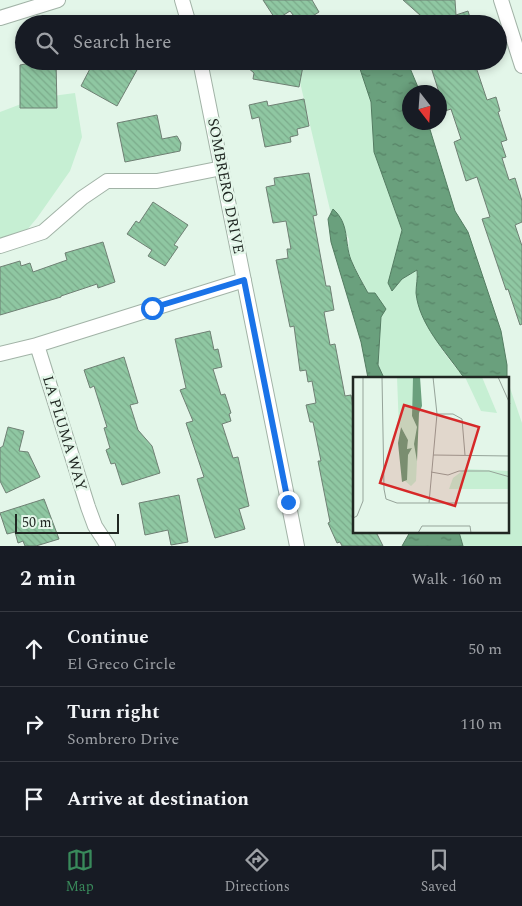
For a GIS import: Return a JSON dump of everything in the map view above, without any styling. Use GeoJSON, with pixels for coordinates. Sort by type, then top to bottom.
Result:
{"type":"FeatureCollection","features":[{"type":"Feature","properties":{"kind":"street"},"geometry":{"type":"LineString","coordinates":[[0,18],[58,0]]}},
{"type":"Feature","properties":{"kind":"street"},"geometry":{"type":"LineString","coordinates":[[182,0],[186,15]]}},
{"type":"Feature","properties":{"kind":"street"},"geometry":{"type":"LineString","coordinates":[[501,0],[506,15]]}},
{"type":"Feature","properties":{"kind":"street"},"geometry":{"type":"LineString","coordinates":[[507,19],[522,66]]}},
{"type":"Feature","properties":{"kind":"street","name":"SOMBRERO DRIVE"},"geometry":{"type":"LineString","coordinates":[[202,70],[297,546]]}},
{"type":"Feature","properties":{"kind":"street"},"geometry":{"type":"LineString","coordinates":[[0,246],[43,232],[82,198],[107,181],[157,181],[222,168]]}},
{"type":"Feature","properties":{"kind":"street"},"geometry":{"type":"LineString","coordinates":[[0,354],[38,345],[244,280]]}},
{"type":"Feature","properties":{"kind":"street","name":"LA PLUMA WAY"},"geometry":{"type":"LineString","coordinates":[[38,345],[88,506],[95,526],[108,546]]}},
{"type":"Feature","properties":{"kind":"shaded area"},"geometry":{"type":"Polygon","coordinates":[[[300,70],[360,70],[371,102],[374,152],[403,230],[388,283],[392,291],[402,279],[417,270],[416,293],[422,314],[443,351],[465,377],[384,377],[378,365],[381,317],[352,262],[348,251],[349,239],[333,209],[331,214],[299,78],[300,70]]]}},
{"type":"Feature","properties":{"kind":"shaded area"},"geometry":{"type":"Polygon","coordinates":[[[75,93],[82,137],[70,171],[37,218],[10,250],[0,254],[0,112],[37,98],[75,93]]]}},
{"type":"Feature","properties":{"kind":"shaded area"},"geometry":{"type":"Polygon","coordinates":[[[510,388],[522,423],[522,546],[463,546],[460,534],[510,534],[510,388]]]}},
{"type":"Feature","properties":{"kind":"water"},"geometry":{"type":"Polygon","coordinates":[[[360,70],[411,70],[417,85],[402,85],[402,130],[430,130],[455,211],[468,232],[501,331],[507,365],[507,377],[465,377],[462,375],[434,337],[422,316],[416,293],[417,270],[402,279],[392,291],[388,283],[402,230],[374,152],[371,102],[360,70]]]}},
{"type":"Feature","properties":{"kind":"water"},"geometry":{"type":"Polygon","coordinates":[[[333,209],[342,221],[351,260],[359,277],[368,293],[375,293],[386,309],[381,317],[378,365],[384,377],[368,377],[361,342],[331,242],[328,219],[333,209]]]}},
{"type":"Feature","properties":{"kind":"water"},"geometry":{"type":"Polygon","coordinates":[[[409,534],[460,534],[463,546],[402,546],[409,534]]]}},
{"type":"Feature","properties":{"kind":"building"},"geometry":{"type":"Polygon","coordinates":[[[263,0],[312,0],[319,12],[314,15],[293,15],[290,11],[284,15],[273,15],[263,0]]]}},
{"type":"Feature","properties":{"kind":"building"},"geometry":{"type":"Polygon","coordinates":[[[403,0],[455,0],[456,15],[420,15],[403,0]]]}},
{"type":"Feature","properties":{"kind":"building"},"geometry":{"type":"Polygon","coordinates":[[[468,11],[469,15],[456,15],[468,11]]]}},
{"type":"Feature","properties":{"kind":"building"},"geometry":{"type":"Polygon","coordinates":[[[20,70],[56,70],[57,108],[20,108],[20,70]]]}},
{"type":"Feature","properties":{"kind":"building"},"geometry":{"type":"Polygon","coordinates":[[[89,70],[137,70],[117,106],[81,86],[89,70]]]}},
{"type":"Feature","properties":{"kind":"building"},"geometry":{"type":"Polygon","coordinates":[[[250,70],[302,70],[299,87],[253,79],[254,73],[250,70]]]}},
{"type":"Feature","properties":{"kind":"building"},"geometry":{"type":"Polygon","coordinates":[[[432,70],[477,70],[487,100],[496,97],[500,111],[498,112],[507,140],[501,142],[506,157],[502,158],[509,180],[515,178],[522,201],[522,222],[515,225],[522,246],[522,324],[520,325],[482,219],[490,217],[477,177],[466,181],[454,142],[461,139],[451,109],[447,110],[447,85],[437,85],[432,70]]]}},
{"type":"Feature","properties":{"kind":"building"},"geometry":{"type":"Polygon","coordinates":[[[304,99],[309,126],[297,129],[298,135],[290,137],[291,142],[265,147],[259,117],[252,119],[249,105],[267,101],[268,106],[304,99]]]}},
{"type":"Feature","properties":{"kind":"building"},"geometry":{"type":"Polygon","coordinates":[[[157,115],[162,139],[177,136],[181,143],[180,151],[125,162],[117,123],[157,115]]]}},
{"type":"Feature","properties":{"kind":"building"},"geometry":{"type":"Polygon","coordinates":[[[309,173],[317,215],[313,216],[326,286],[330,286],[334,310],[324,312],[330,345],[335,344],[345,396],[351,395],[353,407],[353,534],[377,534],[383,546],[342,546],[340,542],[337,543],[328,523],[330,522],[318,461],[321,461],[313,422],[310,422],[306,405],[316,403],[312,381],[308,382],[306,370],[300,371],[294,326],[290,327],[276,260],[288,258],[287,249],[291,249],[286,221],[273,223],[266,187],[275,185],[274,178],[309,173]]]}},
{"type":"Feature","properties":{"kind":"building"},"geometry":{"type":"Polygon","coordinates":[[[153,202],[188,225],[174,245],[178,247],[165,266],[148,256],[152,250],[127,234],[136,221],[139,223],[153,202]]]}},
{"type":"Feature","properties":{"kind":"building"},"geometry":{"type":"Polygon","coordinates":[[[103,242],[115,282],[98,288],[97,284],[0,315],[0,267],[20,261],[21,266],[30,263],[33,272],[67,260],[65,253],[103,242]]]}},
{"type":"Feature","properties":{"kind":"building"},"geometry":{"type":"Polygon","coordinates":[[[210,331],[214,350],[218,349],[222,367],[213,369],[221,395],[225,394],[231,413],[229,414],[231,421],[222,424],[233,458],[238,457],[249,506],[239,509],[245,529],[215,538],[197,479],[204,477],[186,423],[193,421],[180,390],[186,388],[175,339],[210,331]]]}},
{"type":"Feature","properties":{"kind":"building"},"geometry":{"type":"Polygon","coordinates":[[[124,357],[138,403],[130,405],[138,430],[152,446],[160,473],[122,485],[115,463],[111,464],[106,450],[110,448],[104,428],[107,427],[94,386],[90,388],[84,370],[124,357]]]}},
{"type":"Feature","properties":{"kind":"building"},"geometry":{"type":"Polygon","coordinates":[[[8,427],[24,431],[19,451],[28,452],[40,477],[6,493],[0,481],[0,448],[3,446],[8,427]]]}},
{"type":"Feature","properties":{"kind":"building"},"geometry":{"type":"Polygon","coordinates":[[[179,495],[188,542],[171,545],[168,530],[145,535],[139,503],[179,495]]]}},
{"type":"Feature","properties":{"kind":"building"},"geometry":{"type":"Polygon","coordinates":[[[44,499],[59,539],[36,546],[25,546],[23,541],[18,543],[15,532],[7,534],[0,513],[44,499]]]}},
{"type":"Feature","properties":{"kind":"route"},"geometry":{"type":"LineString","coordinates":[[152,308],[244,280],[288,502]]}}]}
